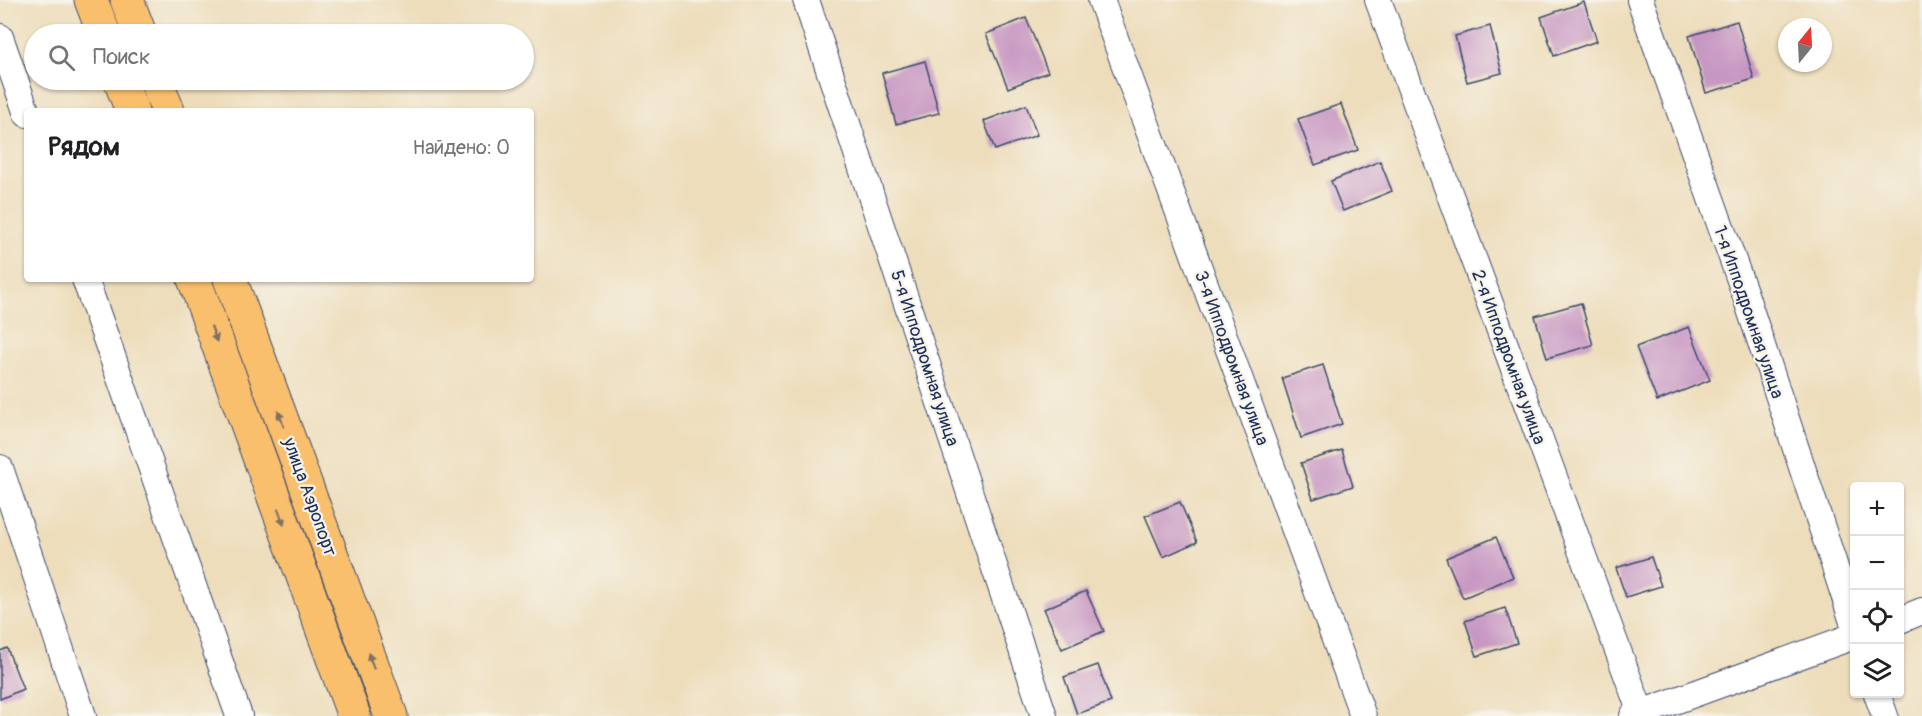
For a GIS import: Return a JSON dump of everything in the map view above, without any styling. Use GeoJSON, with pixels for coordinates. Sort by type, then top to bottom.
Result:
{"type":"FeatureCollection","features":[{"type":"Feature","properties":{"kind":"main road"},"geometry":{"type":"LineString","coordinates":[[91,0],[100,24]]}},
{"type":"Feature","properties":{"kind":"main road"},"geometry":{"type":"LineString","coordinates":[[127,0],[136,24]]}},
{"type":"Feature","properties":{"kind":"main road"},"geometry":{"type":"LineString","coordinates":[[124,90],[131,108]]}},
{"type":"Feature","properties":{"kind":"main road"},"geometry":{"type":"LineString","coordinates":[[160,90],[167,108]]}},
{"type":"Feature","properties":{"kind":"main road","name":"улица Аэропорт"},"geometry":{"type":"LineString","coordinates":[[195,282],[354,716]]}},
{"type":"Feature","properties":{"kind":"main road","name":"улица Аэропорт"},"geometry":{"type":"LineString","coordinates":[[231,282],[391,716]]}},
{"type":"Feature","properties":{"kind":"street","name":"5-я Ипподромная улица"},"geometry":{"type":"LineString","coordinates":[[806,0],[1044,716]]}},
{"type":"Feature","properties":{"kind":"street","name":"3-я Ипподромная улица"},"geometry":{"type":"LineString","coordinates":[[1101,0],[1363,716]]}},
{"type":"Feature","properties":{"kind":"street","name":"2-я Ипподромная улица"},"geometry":{"type":"LineString","coordinates":[[1378,0],[1637,715]]}},
{"type":"Feature","properties":{"kind":"street","name":"1-я Ипподромная улица"},"geometry":{"type":"LineString","coordinates":[[1640,0],[1744,294],[1850,613]]}},
{"type":"Feature","properties":{"kind":"street"},"geometry":{"type":"LineString","coordinates":[[0,37],[25,108]]}},
{"type":"Feature","properties":{"kind":"street"},"geometry":{"type":"LineString","coordinates":[[86,282],[239,716]]}},
{"type":"Feature","properties":{"kind":"street"},"geometry":{"type":"LineString","coordinates":[[0,468],[83,716]]}},
{"type":"Feature","properties":{"kind":"street"},"geometry":{"type":"LineString","coordinates":[[1904,618],[1922,612]]}},
{"type":"Feature","properties":{"kind":"street"},"geometry":{"type":"LineString","coordinates":[[1637,715],[1850,637]]}},
{"type":"Feature","properties":{"kind":"street"},"geometry":{"type":"LineString","coordinates":[[1880,698],[1885,716]]}},
{"type":"Feature","properties":{"kind":"building"},"geometry":{"type":"Polygon","coordinates":[[[1584,2],[1597,41],[1554,56],[1541,17],[1584,2]]]}},
{"type":"Feature","properties":{"kind":"building"},"geometry":{"type":"Polygon","coordinates":[[[1026,18],[1048,72],[1008,88],[986,34],[1026,18]]]}},
{"type":"Feature","properties":{"kind":"building"},"geometry":{"type":"Polygon","coordinates":[[[1737,21],[1754,79],[1706,93],[1689,36],[1737,21]]]}},
{"type":"Feature","properties":{"kind":"building"},"geometry":{"type":"Polygon","coordinates":[[[1490,26],[1502,73],[1467,82],[1455,36],[1490,26]]]}},
{"type":"Feature","properties":{"kind":"building"},"geometry":{"type":"Polygon","coordinates":[[[925,61],[939,113],[896,124],[882,73],[925,61]]]}},
{"type":"Feature","properties":{"kind":"building"},"geometry":{"type":"Polygon","coordinates":[[[1341,104],[1358,150],[1315,165],[1298,119],[1341,104]]]}},
{"type":"Feature","properties":{"kind":"building"},"geometry":{"type":"Polygon","coordinates":[[[1026,105],[1037,135],[995,150],[984,121],[1026,105]]]}},
{"type":"Feature","properties":{"kind":"building"},"geometry":{"type":"Polygon","coordinates":[[[1380,161],[1392,191],[1343,211],[1331,181],[1380,161]]]}},
{"type":"Feature","properties":{"kind":"building"},"geometry":{"type":"Polygon","coordinates":[[[1581,303],[1593,345],[1547,358],[1535,316],[1581,303]]]}},
{"type":"Feature","properties":{"kind":"building"},"geometry":{"type":"Polygon","coordinates":[[[1689,327],[1710,380],[1657,401],[1636,347],[1689,327]]]}},
{"type":"Feature","properties":{"kind":"building"},"geometry":{"type":"Polygon","coordinates":[[[1323,365],[1342,424],[1301,438],[1282,378],[1323,365]]]}},
{"type":"Feature","properties":{"kind":"building"},"geometry":{"type":"Polygon","coordinates":[[[1342,450],[1353,486],[1313,499],[1301,463],[1342,450]]]}},
{"type":"Feature","properties":{"kind":"building"},"geometry":{"type":"Polygon","coordinates":[[[1180,502],[1197,542],[1163,557],[1145,516],[1180,502]]]}},
{"type":"Feature","properties":{"kind":"building"},"geometry":{"type":"Polygon","coordinates":[[[1496,537],[1513,577],[1463,598],[1446,558],[1496,537]]]}},
{"type":"Feature","properties":{"kind":"building"},"geometry":{"type":"Polygon","coordinates":[[[1651,557],[1661,586],[1626,597],[1616,568],[1651,557]]]}},
{"type":"Feature","properties":{"kind":"building"},"geometry":{"type":"Polygon","coordinates":[[[1086,591],[1104,631],[1062,649],[1044,609],[1086,591]]]}},
{"type":"Feature","properties":{"kind":"building"},"geometry":{"type":"Polygon","coordinates":[[[1505,608],[1517,643],[1477,656],[1465,621],[1505,608]]]}},
{"type":"Feature","properties":{"kind":"building"},"geometry":{"type":"Polygon","coordinates":[[[7,648],[23,689],[0,699],[0,651],[7,648]]]}},
{"type":"Feature","properties":{"kind":"building"},"geometry":{"type":"Polygon","coordinates":[[[1098,665],[1111,702],[1077,714],[1064,677],[1098,665]]]}}]}
